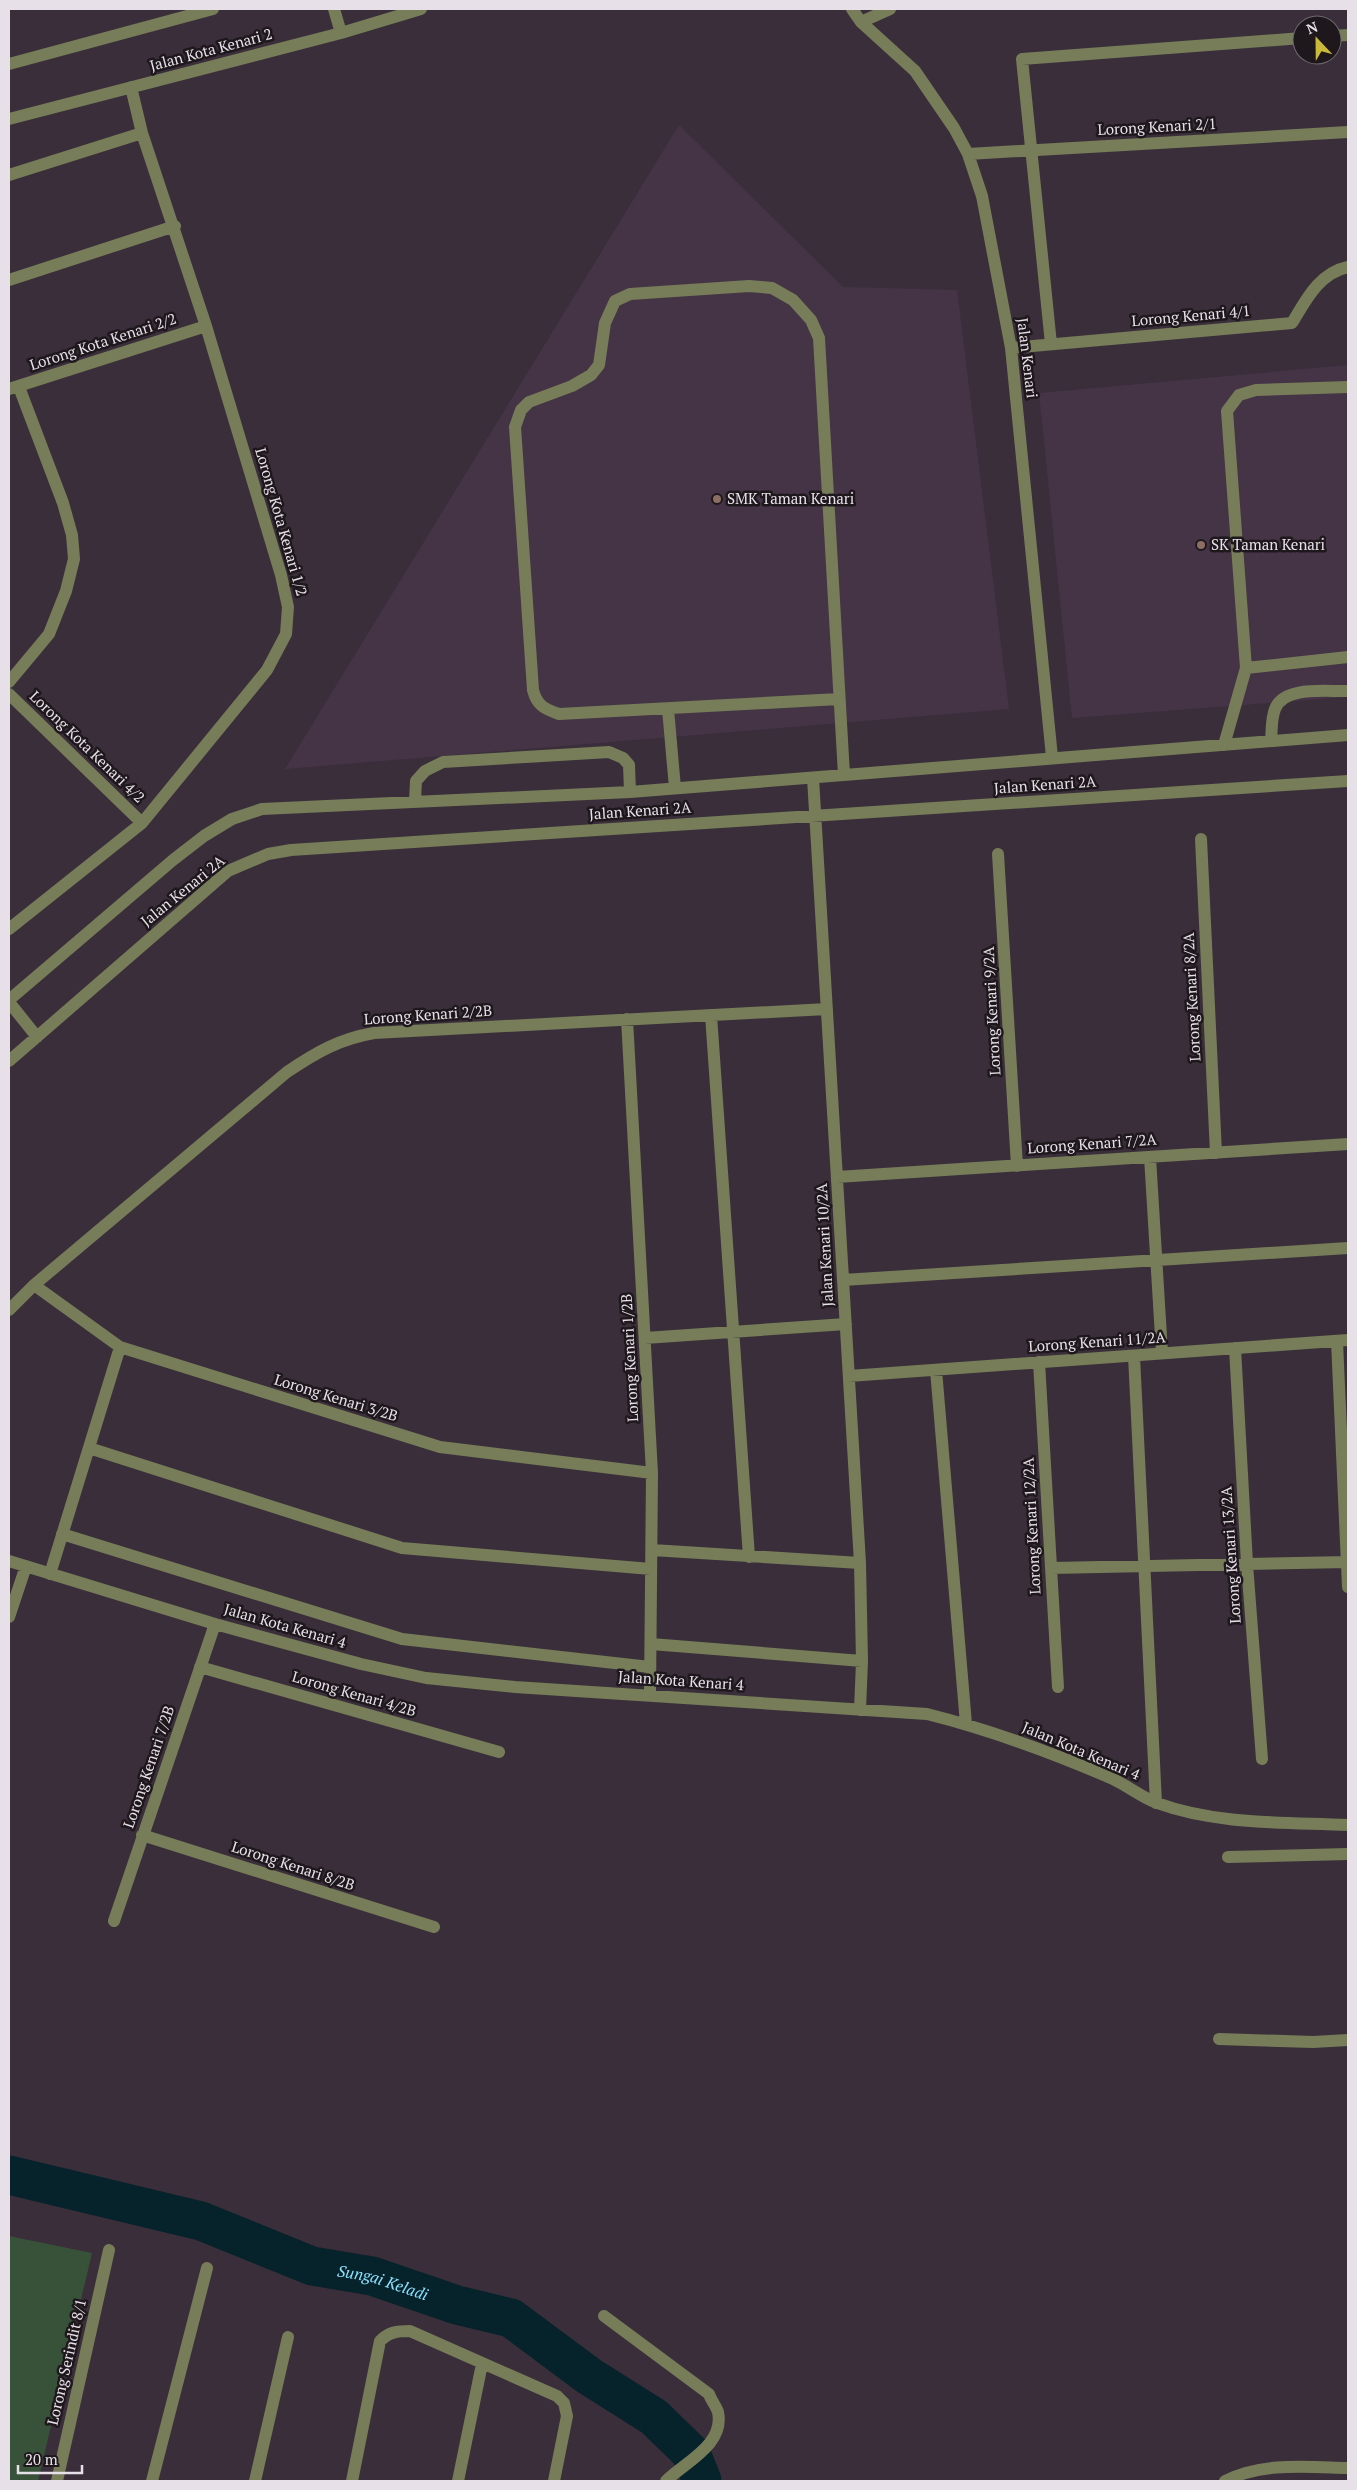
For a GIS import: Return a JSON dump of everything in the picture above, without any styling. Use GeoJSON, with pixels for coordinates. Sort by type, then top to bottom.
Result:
{"type":"FeatureCollection","features":[{"type":"Feature","properties":{"kind":"street"},"geometry":{"type":"LineString","coordinates":[[9,64],[213,9]]}},
{"type":"Feature","properties":{"kind":"street"},"geometry":{"type":"LineString","coordinates":[[334,9],[340,33]]}},
{"type":"Feature","properties":{"kind":"street","name":"Jalan Kota Kenari 2"},"geometry":{"type":"LineString","coordinates":[[9,119],[340,33],[422,9]]}},
{"type":"Feature","properties":{"kind":"street","name":"Jalan Kenari"},"geometry":{"type":"LineString","coordinates":[[852,9],[861,22],[915,71],[954,128],[968,154],[982,196],[1011,348],[1052,757]]}},
{"type":"Feature","properties":{"kind":"street"},"geometry":{"type":"LineString","coordinates":[[861,22],[890,9]]}},
{"type":"Feature","properties":{"kind":"street"},"geometry":{"type":"LineString","coordinates":[[1050,344],[1022,59],[1292,39]]}},
{"type":"Feature","properties":{"kind":"street","name":"Lorong Kota Kenari 1/2"},"geometry":{"type":"LineString","coordinates":[[9,929],[142,823],[268,670],[286,634],[288,607],[281,575],[175,226],[142,133],[131,87]]}},
{"type":"Feature","properties":{"kind":"street","name":"Lorong Kenari 2/1"},"geometry":{"type":"LineString","coordinates":[[968,154],[1348,132]]}},
{"type":"Feature","properties":{"kind":"street"},"geometry":{"type":"LineString","coordinates":[[9,175],[142,133]]}},
{"type":"Feature","properties":{"kind":"street"},"geometry":{"type":"LineString","coordinates":[[9,280],[175,226]]}},
{"type":"Feature","properties":{"kind":"street","name":"Lorong Kenari 4/1"},"geometry":{"type":"LineString","coordinates":[[1011,348],[1292,323],[1312,288],[1339,269],[1348,268]]}},
{"type":"Feature","properties":{"kind":"street"},"geometry":{"type":"LineString","coordinates":[[839,699],[559,714],[544,709],[536,701],[532,690],[515,427],[521,410],[529,402],[572,386],[591,375],[600,365],[605,324],[615,301],[630,294],[750,286],[772,288],[793,300],[811,320],[820,338],[844,775]]}},
{"type":"Feature","properties":{"kind":"street","name":"Lorong Kota Kenari 2/2"},"geometry":{"type":"LineString","coordinates":[[14,388],[206,326]]}},
{"type":"Feature","properties":{"kind":"street"},"geometry":{"type":"LineString","coordinates":[[1224,745],[1246,668],[1227,411],[1239,395],[1256,390],[1348,387]]}},
{"type":"Feature","properties":{"kind":"street"},"geometry":{"type":"LineString","coordinates":[[9,682],[49,634],[66,591],[74,559],[72,536],[63,503],[14,388]]}},
{"type":"Feature","properties":{"kind":"street"},"geometry":{"type":"LineString","coordinates":[[1246,668],[1348,657]]}},
{"type":"Feature","properties":{"kind":"street"},"geometry":{"type":"LineString","coordinates":[[1271,741],[1276,707],[1285,697],[1298,693],[1348,691]]}},
{"type":"Feature","properties":{"kind":"street","name":"Lorong Kota Kenari 4/2"},"geometry":{"type":"LineString","coordinates":[[9,694],[142,823]]}},
{"type":"Feature","properties":{"kind":"street"},"geometry":{"type":"LineString","coordinates":[[668,709],[675,788]]}},
{"type":"Feature","properties":{"kind":"street","name":"Jalan Kenari 2A"},"geometry":{"type":"LineString","coordinates":[[9,1001],[173,860],[204,836],[232,819],[262,809],[630,792],[1348,735]]}},
{"type":"Feature","properties":{"kind":"street"},"geometry":{"type":"LineString","coordinates":[[415,801],[416,781],[425,771],[444,762],[609,752],[623,758],[629,765],[630,792]]}},
{"type":"Feature","properties":{"kind":"street","name":"Jalan Kenari 10/2A"},"geometry":{"type":"LineString","coordinates":[[813,778],[860,1563],[862,1661],[860,1710]]}},
{"type":"Feature","properties":{"kind":"street","name":"Jalan Kenari 2A"},"geometry":{"type":"LineString","coordinates":[[9,1061],[228,871],[268,854],[291,850],[1348,781]]}},
{"type":"Feature","properties":{"kind":"street","name":"Lorong Kenari 8/2A"},"geometry":{"type":"LineString","coordinates":[[1201,839],[1216,1153]]}},
{"type":"Feature","properties":{"kind":"street","name":"Lorong Kenari 9/2A"},"geometry":{"type":"LineString","coordinates":[[998,854],[1017,1166]]}},
{"type":"Feature","properties":{"kind":"street"},"geometry":{"type":"LineString","coordinates":[[9,1001],[37,1037]]}},
{"type":"Feature","properties":{"kind":"street","name":"Lorong Kenari 2/2B"},"geometry":{"type":"LineString","coordinates":[[9,1310],[34,1285],[287,1072],[322,1048],[354,1036],[374,1033],[827,1009]]}},
{"type":"Feature","properties":{"kind":"street"},"geometry":{"type":"LineString","coordinates":[[711,1015],[749,1557]]}},
{"type":"Feature","properties":{"kind":"street","name":"Lorong Kenari 1/2B"},"geometry":{"type":"LineString","coordinates":[[627,1019],[652,1473],[650,1694]]}},
{"type":"Feature","properties":{"kind":"street","name":"Lorong Kenari 7/2A"},"geometry":{"type":"LineString","coordinates":[[837,1177],[1348,1144]]}},
{"type":"Feature","properties":{"kind":"street"},"geometry":{"type":"LineString","coordinates":[[1150,1157],[1162,1353]]}},
{"type":"Feature","properties":{"kind":"street"},"geometry":{"type":"LineString","coordinates":[[843,1280],[1348,1248]]}},
{"type":"Feature","properties":{"kind":"street","name":"Lorong Kenari 3/2B"},"geometry":{"type":"LineString","coordinates":[[34,1285],[120,1347],[440,1447],[652,1473]]}},
{"type":"Feature","properties":{"kind":"street"},"geometry":{"type":"LineString","coordinates":[[645,1338],[846,1324]]}},
{"type":"Feature","properties":{"kind":"street"},"geometry":{"type":"LineString","coordinates":[[1342,1340],[1348,1586]]}},
{"type":"Feature","properties":{"kind":"street","name":"Lorong Kenari 11/2A"},"geometry":{"type":"LineString","coordinates":[[849,1376],[1342,1340]]}},
{"type":"Feature","properties":{"kind":"street"},"geometry":{"type":"LineString","coordinates":[[50,1574],[120,1347]]}},
{"type":"Feature","properties":{"kind":"street","name":"Lorong Kenari 13/2A"},"geometry":{"type":"LineString","coordinates":[[1235,1348],[1247,1564],[1262,1759]]}},
{"type":"Feature","properties":{"kind":"street"},"geometry":{"type":"LineString","coordinates":[[1134,1356],[1156,1802]]}},
{"type":"Feature","properties":{"kind":"street","name":"Lorong Kenari 12/2A"},"geometry":{"type":"LineString","coordinates":[[1039,1362],[1058,1687]]}},
{"type":"Feature","properties":{"kind":"street"},"geometry":{"type":"LineString","coordinates":[[936,1370],[966,1724]]}},
{"type":"Feature","properties":{"kind":"street"},"geometry":{"type":"LineString","coordinates":[[89,1448],[402,1548],[430,1552],[651,1569]]}},
{"type":"Feature","properties":{"kind":"street"},"geometry":{"type":"LineString","coordinates":[[62,1534],[402,1638],[650,1667]]}},
{"type":"Feature","properties":{"kind":"street"},"geometry":{"type":"LineString","coordinates":[[652,1550],[860,1563]]}},
{"type":"Feature","properties":{"kind":"street","name":"Jalan Kota Kenari 4"},"geometry":{"type":"LineString","coordinates":[[9,1561],[215,1624],[361,1664],[426,1678],[515,1687],[650,1694],[927,1714],[966,1724],[1040,1749],[1115,1780],[1156,1802],[1210,1817],[1348,1825]]}},
{"type":"Feature","properties":{"kind":"street"},"geometry":{"type":"LineString","coordinates":[[1051,1568],[1348,1562]]}},
{"type":"Feature","properties":{"kind":"street"},"geometry":{"type":"LineString","coordinates":[[9,1614],[26,1566]]}},
{"type":"Feature","properties":{"kind":"street","name":"Lorong Kenari 7/2B"},"geometry":{"type":"LineString","coordinates":[[114,1922],[215,1624]]}},
{"type":"Feature","properties":{"kind":"street"},"geometry":{"type":"LineString","coordinates":[[651,1644],[862,1661]]}},
{"type":"Feature","properties":{"kind":"street","name":"Lorong Kenari 4/2B"},"geometry":{"type":"LineString","coordinates":[[200,1668],[499,1752]]}},
{"type":"Feature","properties":{"kind":"street","name":"Lorong Kenari 8/2B"},"geometry":{"type":"LineString","coordinates":[[142,1835],[434,1927]]}},
{"type":"Feature","properties":{"kind":"street"},"geometry":{"type":"LineString","coordinates":[[1228,1857],[1348,1854]]}},
{"type":"Feature","properties":{"kind":"street"},"geometry":{"type":"LineString","coordinates":[[1219,2039],[1313,2042],[1348,2040]]}},
{"type":"Feature","properties":{"kind":"street","name":"Lorong Serindit 8/1"},"geometry":{"type":"LineString","coordinates":[[57,2481],[109,2250]]}},
{"type":"Feature","properties":{"kind":"street"},"geometry":{"type":"LineString","coordinates":[[152,2481],[207,2268]]}},
{"type":"Feature","properties":{"kind":"street"},"geometry":{"type":"LineString","coordinates":[[604,2316],[709,2394],[718,2412],[717,2430],[707,2448],[676,2471],[666,2481]]}},
{"type":"Feature","properties":{"kind":"street"},"geometry":{"type":"LineString","coordinates":[[352,2481],[380,2341],[388,2333],[410,2331],[557,2396],[564,2403],[567,2416],[554,2481]]}},
{"type":"Feature","properties":{"kind":"street"},"geometry":{"type":"LineString","coordinates":[[255,2481],[288,2337]]}},
{"type":"Feature","properties":{"kind":"street"},"geometry":{"type":"LineString","coordinates":[[458,2481],[482,2364]]}},
{"type":"Feature","properties":{"kind":"street"},"geometry":{"type":"LineString","coordinates":[[1225,2481],[1238,2475],[1284,2466],[1348,2468]]}},
{"type":"Feature","properties":{"kind":"shaded area","name":"SMK Taman Kenari"},"geometry":{"type":"Polygon","coordinates":[[[679,125],[843,287],[957,290],[1009,709],[285,769],[679,125]]]}},
{"type":"Feature","properties":{"kind":"shaded area","name":"SK Taman Kenari"},"geometry":{"type":"Polygon","coordinates":[[[1348,365],[1348,697],[1072,718],[1039,393],[1348,365]]]}},
{"type":"Feature","properties":{"kind":"green space"},"geometry":{"type":"Polygon","coordinates":[[[9,2236],[92,2253],[38,2481],[9,2481],[9,2236]]]}},
{"type":"Feature","properties":{"kind":"waterway","name":"Sungai Keladi"},"geometry":{"type":"LineString","coordinates":[[9,2175],[201,2221],[312,2266],[372,2276],[457,2305],[511,2318],[589,2376],[654,2417],[691,2453],[702,2481]]}},
{"type":"Feature","properties":{"kind":"place","name":"SMK Taman Kenari"},"geometry":{"type":"Point","coordinates":[717,499]}},
{"type":"Feature","properties":{"kind":"place","name":"SK Taman Kenari"},"geometry":{"type":"Point","coordinates":[1201,545]}}]}
